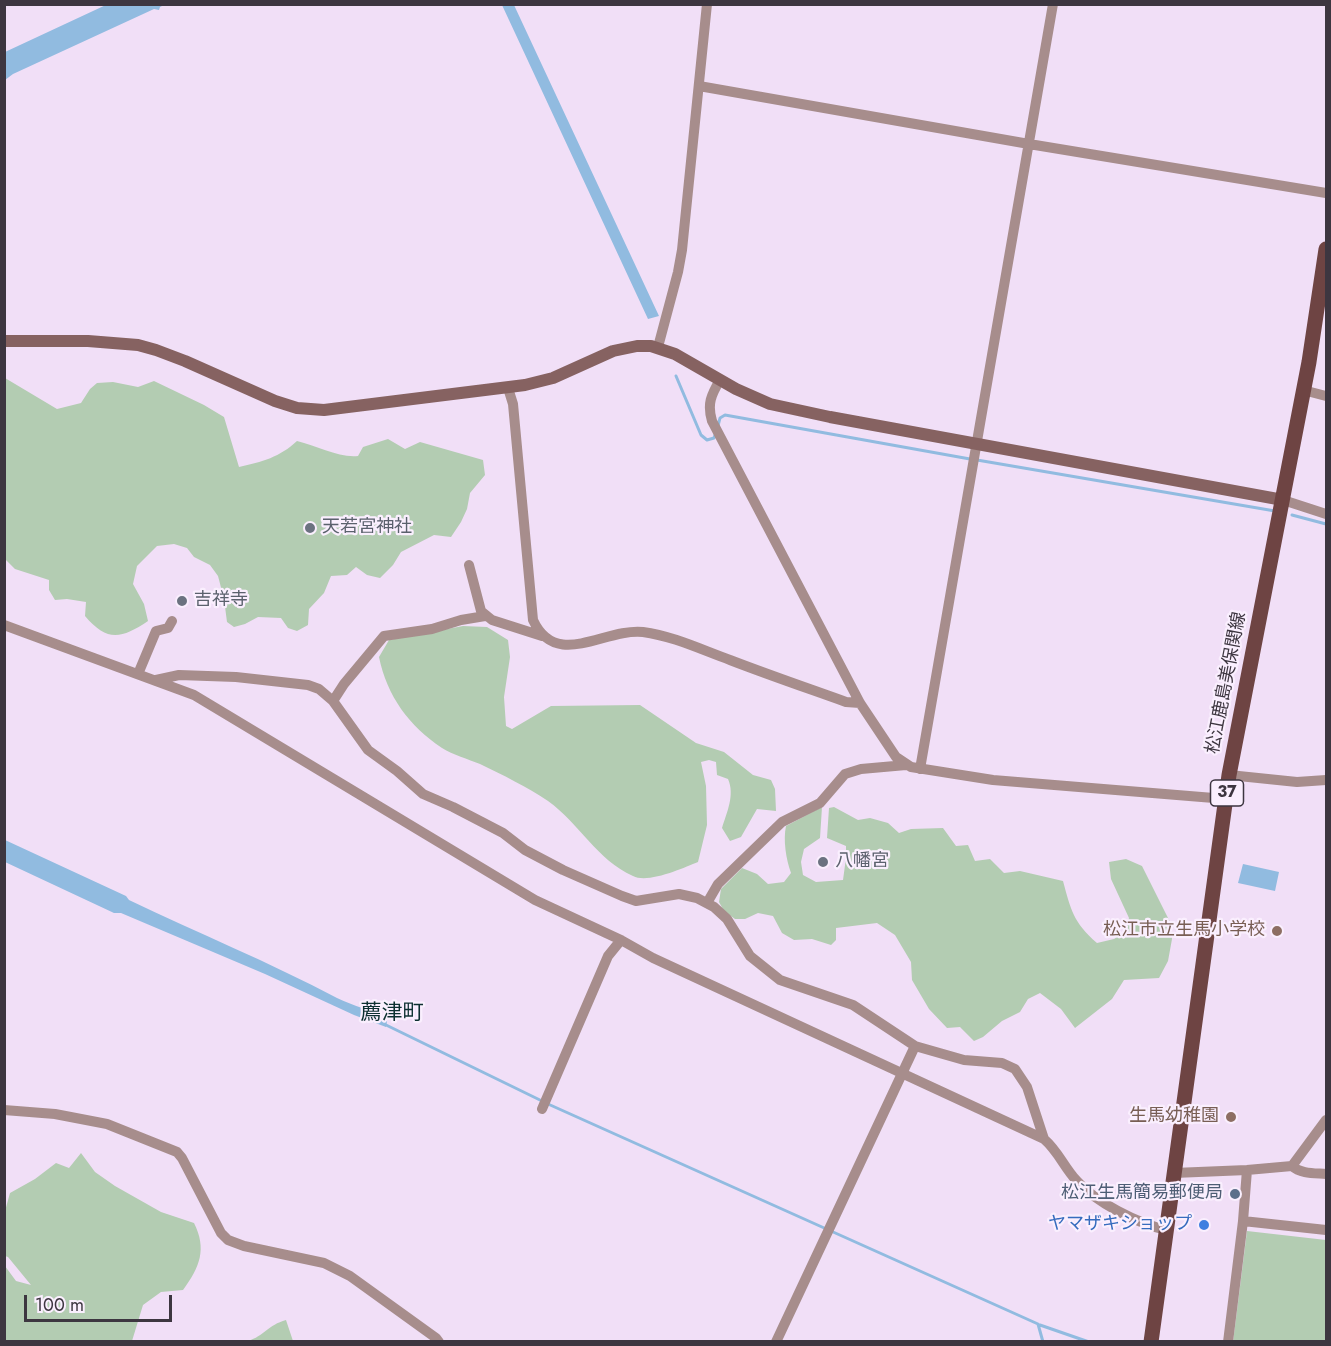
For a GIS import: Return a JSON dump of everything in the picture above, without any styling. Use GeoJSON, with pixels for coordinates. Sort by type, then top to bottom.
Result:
{"type":"FeatureCollection","features":[{"type":"Feature","properties":{"kind":"main road","name":"松江鹿島美保関線"},"geometry":{"type":"LineString","coordinates":[[1151,1341],[1229,775],[1283,500],[1326,249]]}},
{"type":"Feature","properties":{"kind":"street"},"geometry":{"type":"LineString","coordinates":[[657,347],[682,250],[707,4]]}},
{"type":"Feature","properties":{"kind":"street"},"geometry":{"type":"LineString","coordinates":[[921,769],[1053,4]]}},
{"type":"Feature","properties":{"kind":"street"},"geometry":{"type":"LineString","coordinates":[[699,86],[1326,193]]}},
{"type":"Feature","properties":{"kind":"street"},"geometry":{"type":"LineString","coordinates":[[4,341],[88,341],[138,345],[185,361],[275,401],[297,408],[324,410],[508,388],[553,378],[613,351],[637,346],[657,347],[675,354],[720,380],[770,404],[1283,500],[1326,514]]}},
{"type":"Feature","properties":{"kind":"street"},"geometry":{"type":"LineString","coordinates":[[720,380],[711,394],[708,407],[712,421],[860,703],[889,749],[906,765]]}},
{"type":"Feature","properties":{"kind":"street"},"geometry":{"type":"LineString","coordinates":[[508,388],[513,404],[533,620],[542,636]]}},
{"type":"Feature","properties":{"kind":"street"},"geometry":{"type":"LineString","coordinates":[[1303,390],[1326,396]]}},
{"type":"Feature","properties":{"kind":"street"},"geometry":{"type":"LineString","coordinates":[[469,565],[481,611],[485,616],[542,636],[555,643],[570,645],[618,633],[649,633],[846,702],[860,703]]}},
{"type":"Feature","properties":{"kind":"street"},"geometry":{"type":"LineString","coordinates":[[333,701],[344,684],[384,636],[432,629],[461,620],[485,616]]}},
{"type":"Feature","properties":{"kind":"street"},"geometry":{"type":"LineString","coordinates":[[138,674],[156,631],[168,628],[172,621]]}},
{"type":"Feature","properties":{"kind":"street"},"geometry":{"type":"LineString","coordinates":[[4,625],[194,695],[535,900],[621,940],[653,958],[1044,1139],[1088,1192],[1108,1205],[1167,1230]]}},
{"type":"Feature","properties":{"kind":"street"},"geometry":{"type":"LineString","coordinates":[[155,680],[179,675],[261,680],[319,689],[333,701],[368,750],[423,794],[503,832],[525,850],[636,901],[679,894],[697,898],[727,919],[750,956],[780,980],[853,1005],[915,1046],[964,1060],[1002,1063],[1015,1069],[1027,1087],[1044,1139]]}},
{"type":"Feature","properties":{"kind":"street"},"geometry":{"type":"LineString","coordinates":[[707,903],[718,884],[782,822],[819,803],[846,774],[861,769],[906,765],[993,780],[1226,799]]}},
{"type":"Feature","properties":{"kind":"street"},"geometry":{"type":"LineString","coordinates":[[1229,775],[1298,783],[1326,780]]}},
{"type":"Feature","properties":{"kind":"street"},"geometry":{"type":"LineString","coordinates":[[542,1109],[608,956],[621,940]]}},
{"type":"Feature","properties":{"kind":"street"},"geometry":{"type":"LineString","coordinates":[[776,1341],[915,1046]]}},
{"type":"Feature","properties":{"kind":"street"},"geometry":{"type":"LineString","coordinates":[[4,1110],[55,1114],[107,1124],[177,1152],[221,1233],[228,1240],[244,1246],[324,1263],[350,1276],[439,1341]]}},
{"type":"Feature","properties":{"kind":"street"},"geometry":{"type":"LineString","coordinates":[[1292,1166],[1326,1120]]}},
{"type":"Feature","properties":{"kind":"street"},"geometry":{"type":"LineString","coordinates":[[1174,1173],[1292,1166],[1303,1172],[1326,1174]]}},
{"type":"Feature","properties":{"kind":"street"},"geometry":{"type":"LineString","coordinates":[[1228,1341],[1247,1170]]}},
{"type":"Feature","properties":{"kind":"street"},"geometry":{"type":"LineString","coordinates":[[1243,1221],[1326,1230]]}},
{"type":"Feature","properties":{"kind":"green space"},"geometry":{"type":"Polygon","coordinates":[[[5,378],[57,409],[81,403],[97,383],[113,382],[138,387],[154,381],[224,417],[239,467],[270,458],[297,441],[336,453],[358,456],[363,447],[388,439],[405,449],[420,442],[483,460],[485,475],[470,493],[467,509],[451,537],[434,535],[401,552],[393,565],[380,578],[367,575],[356,567],[347,575],[331,576],[324,593],[309,609],[308,625],[297,631],[288,628],[281,618],[258,617],[234,627],[227,622],[218,576],[210,565],[194,557],[187,548],[174,544],[157,546],[137,566],[133,584],[144,604],[148,621],[122,634],[107,634],[85,616],[86,602],[55,600],[49,590],[49,580],[15,569],[5,559],[5,378]]]}},
{"type":"Feature","properties":{"kind":"green space"},"geometry":{"type":"Polygon","coordinates":[[[463,626],[487,627],[508,640],[510,657],[504,697],[506,726],[512,729],[551,706],[640,705],[696,743],[724,752],[753,775],[771,780],[775,789],[776,811],[757,809],[741,837],[730,841],[722,828],[731,791],[728,779],[717,775],[716,762],[709,760],[701,762],[706,786],[707,825],[698,862],[666,874],[647,878],[633,876],[620,869],[598,851],[548,801],[497,772],[442,748],[419,730],[401,709],[388,685],[379,657],[389,640],[463,626]]]}},
{"type":"Feature","properties":{"kind":"green space"},"geometry":{"type":"Polygon","coordinates":[[[822,807],[820,838],[804,849],[801,862],[803,875],[816,882],[843,880],[846,846],[827,838],[829,808],[834,807],[858,820],[870,818],[888,823],[899,833],[911,829],[943,828],[956,846],[968,845],[975,861],[990,859],[1004,873],[1020,871],[1063,881],[1074,915],[1083,929],[1097,943],[1114,939],[1125,932],[1129,918],[1111,879],[1109,862],[1126,859],[1142,866],[1171,924],[1172,939],[1168,961],[1159,978],[1124,980],[1112,999],[1075,1028],[1061,1009],[1040,993],[1028,999],[1020,1012],[1002,1021],[983,1037],[974,1041],[960,1027],[947,1028],[929,1009],[912,980],[911,962],[895,935],[877,923],[836,928],[836,940],[831,945],[812,939],[794,940],[782,933],[773,916],[758,913],[745,919],[735,919],[724,911],[719,902],[721,889],[742,868],[757,874],[768,884],[784,882],[791,873],[786,850],[786,826],[822,807]]]}},
{"type":"Feature","properties":{"kind":"green space"},"geometry":{"type":"Polygon","coordinates":[[[81,1153],[95,1172],[115,1186],[161,1212],[194,1223],[201,1250],[197,1266],[183,1290],[161,1292],[143,1305],[132,1341],[5,1341],[5,1266],[16,1281],[31,1285],[5,1256],[5,1211],[10,1193],[35,1179],[56,1163],[69,1168],[81,1153]]]}},
{"type":"Feature","properties":{"kind":"green space"},"geometry":{"type":"Polygon","coordinates":[[[1247,1231],[1326,1240],[1326,1341],[1233,1342],[1247,1231]]]}},
{"type":"Feature","properties":{"kind":"green space"},"geometry":{"type":"Polygon","coordinates":[[[286,1320],[293,1341],[248,1341],[275,1325],[286,1320]]]}},
{"type":"Feature","properties":{"kind":"water"},"geometry":{"type":"Polygon","coordinates":[[[108,4],[164,5],[159,10],[154,9],[13,74],[5,80],[5,52],[108,4]]]}},
{"type":"Feature","properties":{"kind":"water"},"geometry":{"type":"Polygon","coordinates":[[[502,5],[514,5],[659,316],[648,319],[502,5]]]}},
{"type":"Feature","properties":{"kind":"water"},"geometry":{"type":"Polygon","coordinates":[[[5,840],[337,998],[375,1013],[387,1021],[386,1027],[121,913],[114,913],[5,862],[5,840]]]}},
{"type":"Feature","properties":{"kind":"water"},"geometry":{"type":"Polygon","coordinates":[[[1243,864],[1279,872],[1275,891],[1238,883],[1243,864]]]}},
{"type":"Feature","properties":{"kind":"waterway"},"geometry":{"type":"LineString","coordinates":[[676,376],[701,435],[707,440],[714,438],[715,435]]}},
{"type":"Feature","properties":{"kind":"waterway"},"geometry":{"type":"LineString","coordinates":[[718,426],[720,418],[725,415],[970,459]]}},
{"type":"Feature","properties":{"kind":"waterway"},"geometry":{"type":"LineString","coordinates":[[977,460],[1275,511]]}},
{"type":"Feature","properties":{"kind":"waterway"},"geometry":{"type":"LineString","coordinates":[[1292,515],[1326,524]]}},
{"type":"Feature","properties":{"kind":"waterway"},"geometry":{"type":"LineString","coordinates":[[384,1024],[542,1101]]}},
{"type":"Feature","properties":{"kind":"waterway"},"geometry":{"type":"LineString","coordinates":[[548,1104],[1038,1324],[1043,1342]]}},
{"type":"Feature","properties":{"kind":"waterway"},"geometry":{"type":"LineString","coordinates":[[1040,1325],[1089,1342]]}},
{"type":"Feature","properties":{"kind":"place","name":"天若宮神社"},"geometry":{"type":"Point","coordinates":[310,528]}},
{"type":"Feature","properties":{"kind":"place","name":"吉祥寺"},"geometry":{"type":"Point","coordinates":[182,601]}},
{"type":"Feature","properties":{"kind":"place","name":"八幡宮"},"geometry":{"type":"Point","coordinates":[823,862]}},
{"type":"Feature","properties":{"kind":"place","name":"松江市立生馬小学校"},"geometry":{"type":"Point","coordinates":[1277,931]}},
{"type":"Feature","properties":{"kind":"place","name":"生馬幼稚園"},"geometry":{"type":"Point","coordinates":[1231,1117]}},
{"type":"Feature","properties":{"kind":"place","name":"松江生馬簡易郵便局"},"geometry":{"type":"Point","coordinates":[1235,1194]}},
{"type":"Feature","properties":{"kind":"place","name":"ヤマザキショップ"},"geometry":{"type":"Point","coordinates":[1204,1225]}},
{"type":"Feature","properties":{"kind":"district","name":"薦津町"},"geometry":{"type":"Point","coordinates":[392,1014]}}]}
